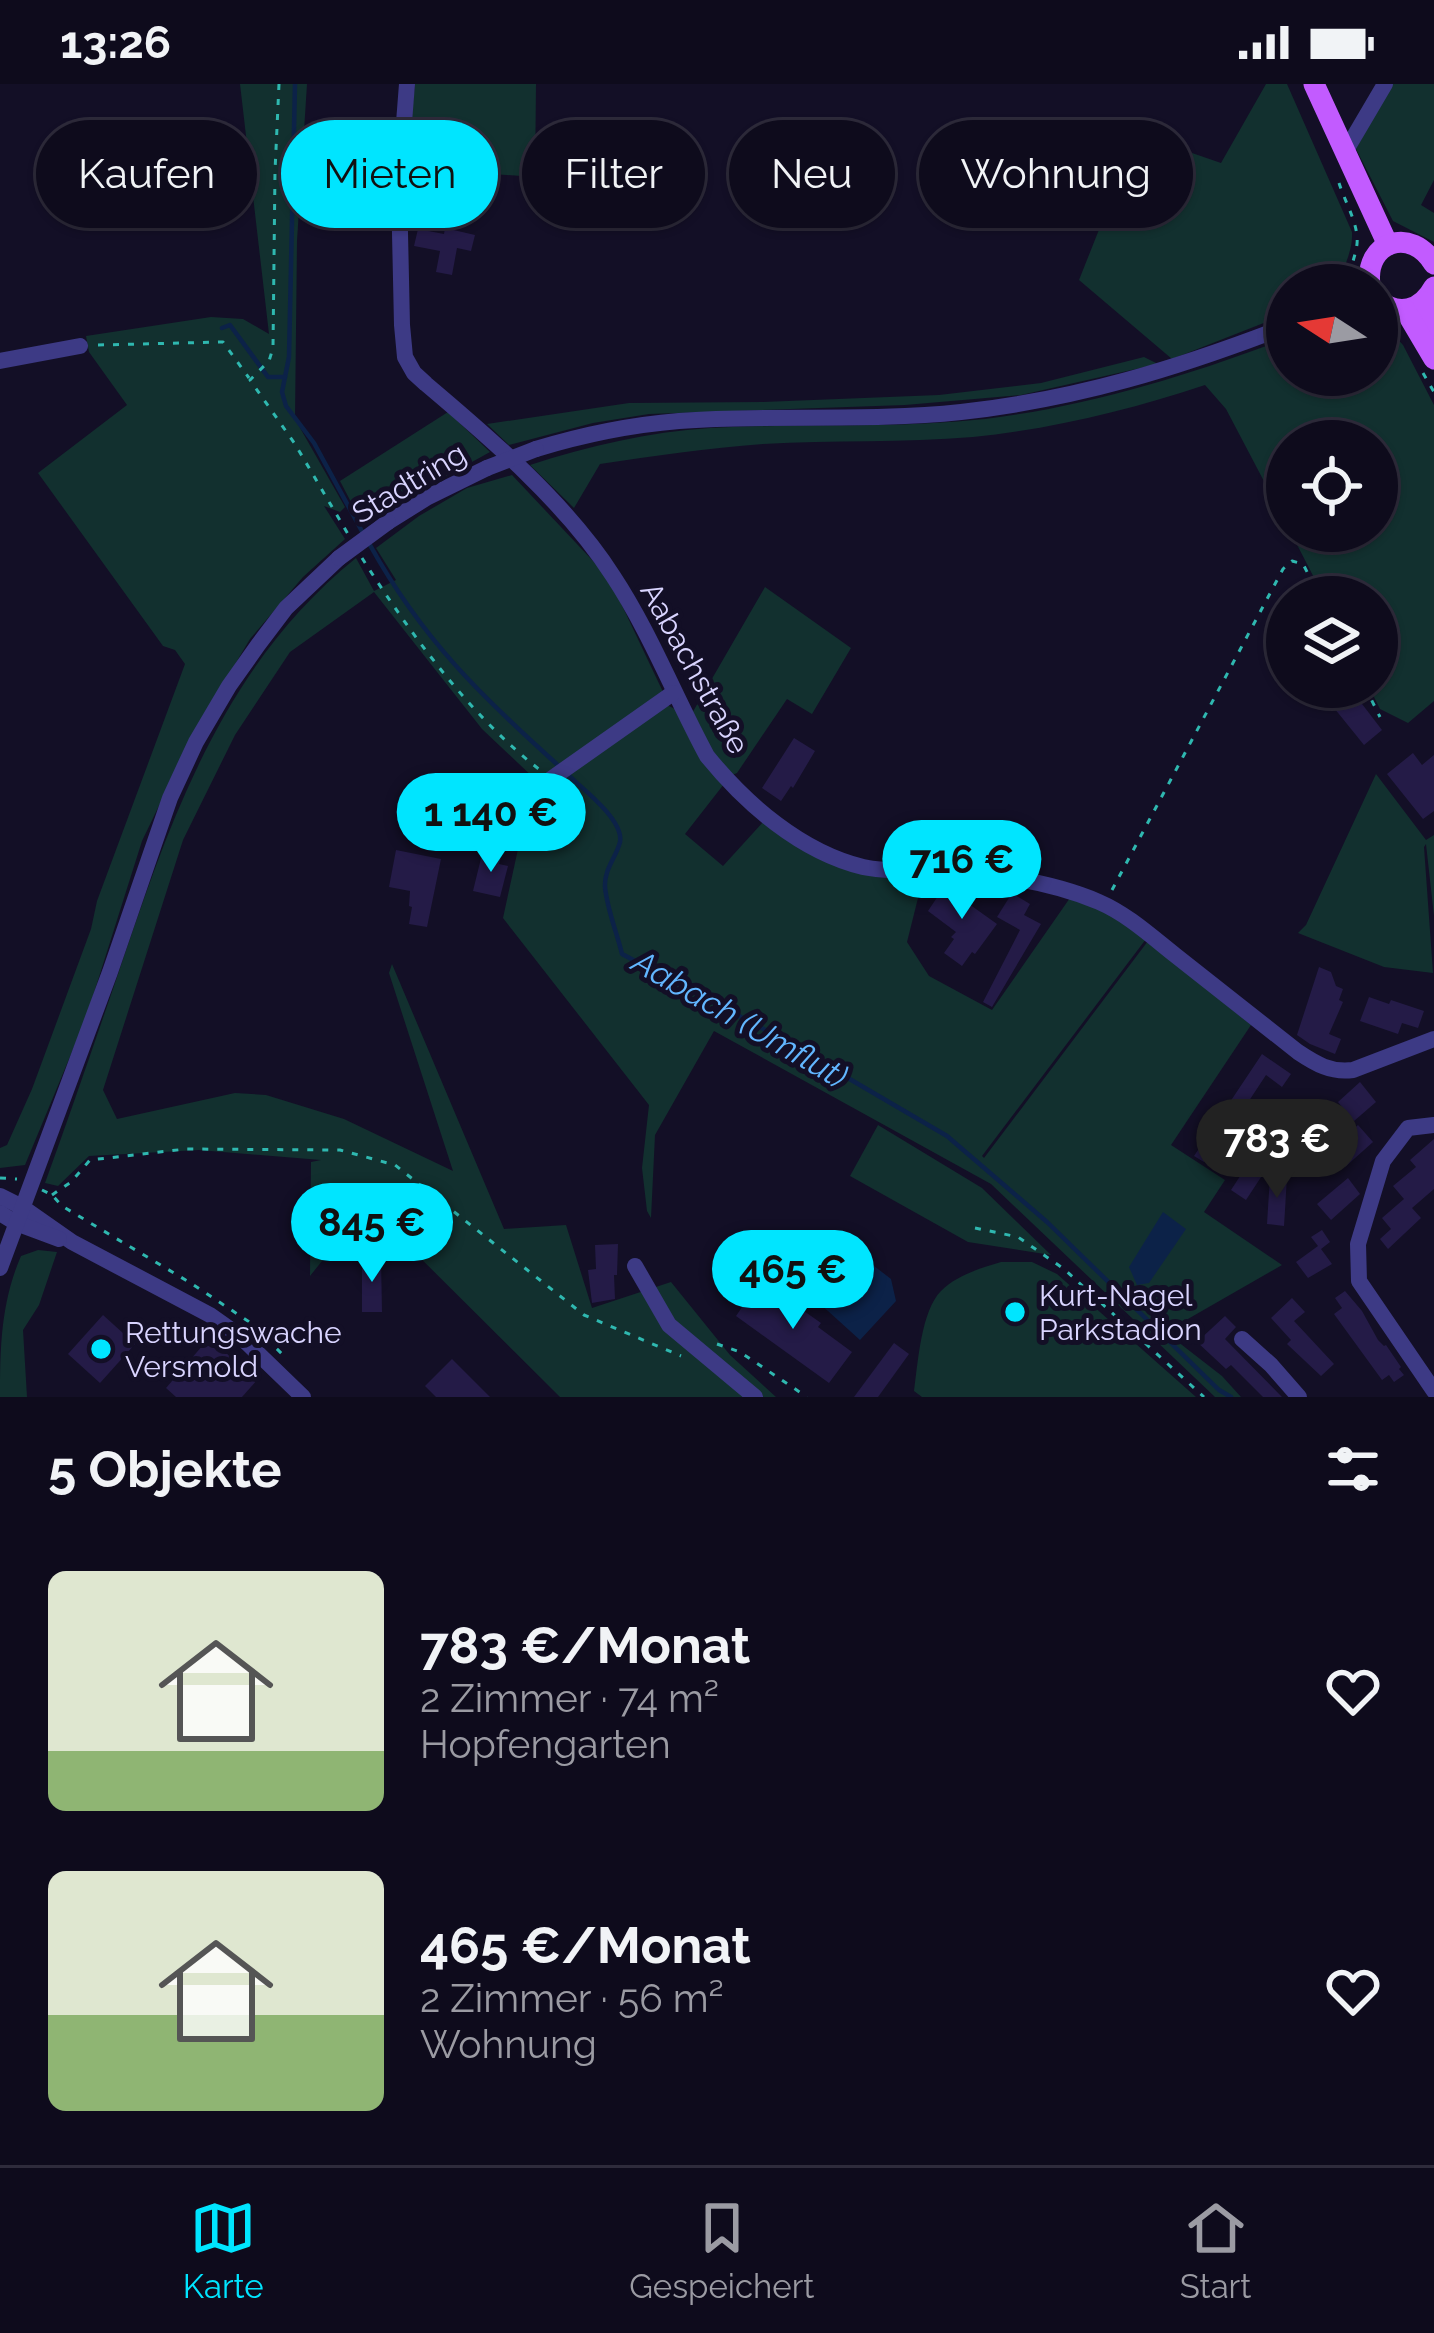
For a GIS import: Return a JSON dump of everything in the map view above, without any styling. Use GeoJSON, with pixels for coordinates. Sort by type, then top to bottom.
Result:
{"type":"FeatureCollection","features":[{"type":"Feature","properties":{"kind":"main road"},"geometry":{"type":"LineString","coordinates":[[1314,84],[1340,162],[1388,245]]}},
{"type":"Feature","properties":{"kind":"main road"},"geometry":{"type":"LineString","coordinates":[[1371,264],[1388,245],[1398,242],[1419,246],[1434,264]]}},
{"type":"Feature","properties":{"kind":"main road"},"geometry":{"type":"LineString","coordinates":[[1421,300],[1434,329]]}},
{"type":"Feature","properties":{"kind":"main road"},"geometry":{"type":"LineString","coordinates":[[1421,300],[1434,359]]}},
{"type":"Feature","properties":{"kind":"street","name":"Aabachstraße"},"geometry":{"type":"LineString","coordinates":[[407,84],[399,187],[405,357],[414,373],[505,453],[585,538],[628,601],[707,756],[726,779],[781,826],[832,856],[861,866],[1002,877],[1065,889],[1104,904],[1319,1066],[1353,1070],[1434,1040]]}},
{"type":"Feature","properties":{"kind":"street"},"geometry":{"type":"LineString","coordinates":[[1340,162],[1385,84]]}},
{"type":"Feature","properties":{"kind":"street","name":"Stadtring"},"geometry":{"type":"LineString","coordinates":[[0,1268],[12,1214],[103,993],[170,798],[196,742],[229,686],[286,608],[339,558],[428,497],[536,449],[624,428],[680,421],[959,412],[1040,400],[1196,361],[1266,334]]}},
{"type":"Feature","properties":{"kind":"street"},"geometry":{"type":"LineString","coordinates":[[0,362],[80,346]]}},
{"type":"Feature","properties":{"kind":"street"},"geometry":{"type":"LineString","coordinates":[[559,773],[673,693]]}},
{"type":"Feature","properties":{"kind":"street"},"geometry":{"type":"LineString","coordinates":[[1434,1125],[1408,1128],[1383,1161],[1358,1244],[1359,1281],[1434,1391]]}},
{"type":"Feature","properties":{"kind":"street"},"geometry":{"type":"LineString","coordinates":[[0,1196],[12,1214],[210,1315],[241,1337],[302,1397]]}},
{"type":"Feature","properties":{"kind":"street"},"geometry":{"type":"LineString","coordinates":[[635,1266],[662,1316],[755,1397]]}},
{"type":"Feature","properties":{"kind":"street"},"geometry":{"type":"LineString","coordinates":[[1242,1339],[1299,1397]]}},
{"type":"Feature","properties":{"kind":"path"},"geometry":{"type":"LineString","coordinates":[[250,380],[273,348],[279,84]]}},
{"type":"Feature","properties":{"kind":"path"},"geometry":{"type":"LineString","coordinates":[[1340,162],[1356,229],[1352,264]]}},
{"type":"Feature","properties":{"kind":"path"},"geometry":{"type":"LineString","coordinates":[[80,346],[223,342],[295,444],[351,540]]}},
{"type":"Feature","properties":{"kind":"path"},"geometry":{"type":"LineString","coordinates":[[362,559],[407,629],[487,721],[559,773]]}},
{"type":"Feature","properties":{"kind":"path"},"geometry":{"type":"LineString","coordinates":[[1279,576],[1292,561],[1303,564],[1309,576]]}},
{"type":"Feature","properties":{"kind":"path"},"geometry":{"type":"LineString","coordinates":[[1104,904],[1266,601]]}},
{"type":"Feature","properties":{"kind":"path"},"geometry":{"type":"LineString","coordinates":[[1376,708],[1380,717]]}},
{"type":"Feature","properties":{"kind":"path"},"geometry":{"type":"LineString","coordinates":[[52,1195],[90,1160],[186,1149],[340,1150],[394,1165],[584,1315],[682,1356],[724,1344],[807,1397]]}},
{"type":"Feature","properties":{"kind":"path"},"geometry":{"type":"LineString","coordinates":[[975,1228],[1018,1237],[1064,1269],[1204,1397]]}},
{"type":"Feature","properties":{"kind":"green space"},"geometry":{"type":"Polygon","coordinates":[[[240,84],[307,84],[305,120],[281,120],[281,228],[298,228],[295,419],[345,507],[340,512],[324,506],[345,539],[303,577],[250,639],[193,735],[142,841],[86,1018],[25,1165],[0,1168],[0,1148],[7,1145],[32,1089],[185,664],[175,650],[163,646],[38,473],[127,405],[89,352],[86,336],[211,317],[243,319],[269,334],[257,228],[257,120],[244,120],[240,84]]]}},
{"type":"Feature","properties":{"kind":"green space"},"geometry":{"type":"Polygon","coordinates":[[[415,84],[536,84],[536,120],[522,120],[522,176],[498,174],[498,120],[411,120],[415,84]]]}},
{"type":"Feature","properties":{"kind":"green space"},"geometry":{"type":"Polygon","coordinates":[[[1266,84],[1287,84],[1352,232],[1351,247],[1346,264],[1266,264],[1266,322],[1172,359],[1079,280],[1100,228],[1193,228],[1193,153],[1221,163],[1266,84]]]}},
{"type":"Feature","properties":{"kind":"green space"},"geometry":{"type":"Polygon","coordinates":[[[1392,84],[1434,84],[1434,180],[1421,205],[1434,213],[1434,242],[1393,221],[1356,149],[1392,84]]]}},
{"type":"Feature","properties":{"kind":"green space"},"geometry":{"type":"Polygon","coordinates":[[[1398,340],[1403,345],[1434,405],[1434,701],[1408,723],[1380,708],[1398,708],[1398,576],[1313,576],[1301,552],[1398,552],[1398,420],[1266,420],[1266,485],[1226,409],[1205,385],[1091,417],[973,437],[763,444],[600,464],[574,508],[530,465],[619,441],[687,430],[985,419],[1139,388],[1266,345],[1266,396],[1398,396],[1398,340]]]}},
{"type":"Feature","properties":{"kind":"green space"},"geometry":{"type":"Polygon","coordinates":[[[1144,357],[1158,364],[1021,395],[905,405],[649,414],[509,445],[487,424],[629,403],[939,395],[1041,383],[1144,357]]]}},
{"type":"Feature","properties":{"kind":"green space"},"geometry":{"type":"Polygon","coordinates":[[[448,412],[490,452],[362,523],[340,481],[448,412]]]}},
{"type":"Feature","properties":{"kind":"green space"},"geometry":{"type":"Polygon","coordinates":[[[512,475],[609,578],[664,694],[536,780],[482,729],[374,592],[290,652],[235,735],[183,840],[103,1090],[117,1119],[235,1093],[266,1095],[344,1119],[453,1171],[389,973],[392,964],[504,1229],[566,1225],[592,1308],[671,1282],[730,1355],[776,1397],[560,1397],[367,1205],[310,1276],[311,1162],[321,1160],[199,1150],[89,1156],[58,1186],[45,1183],[156,865],[205,752],[234,699],[309,601],[356,558],[374,591],[396,580],[376,548],[467,488],[512,475]]]}},
{"type":"Feature","properties":{"kind":"green space"},"geometry":{"type":"Polygon","coordinates":[[[765,587],[851,648],[812,714],[787,699],[737,773],[730,776],[691,715],[765,587]]]}},
{"type":"Feature","properties":{"kind":"green space"},"geometry":{"type":"Polygon","coordinates":[[[665,704],[677,710],[724,784],[685,834],[723,866],[765,820],[847,866],[931,873],[918,898],[907,942],[929,976],[992,1010],[1072,895],[1112,914],[1146,939],[984,1158],[1148,941],[1251,1025],[1171,1145],[1225,1180],[1204,1212],[1282,1265],[1167,1331],[1156,1322],[1241,1397],[1215,1397],[991,1184],[714,1031],[655,1135],[651,1218],[642,1168],[649,1105],[503,918],[518,849],[492,838],[540,795],[665,704]]]}},
{"type":"Feature","properties":{"kind":"green space"},"geometry":{"type":"Polygon","coordinates":[[[1376,774],[1426,840],[1434,835],[1434,916],[1426,844],[1424,847],[1433,973],[1384,967],[1298,933],[1306,925],[1376,774]]]}},
{"type":"Feature","properties":{"kind":"green space"},"geometry":{"type":"Polygon","coordinates":[[[878,1125],[982,1188],[1051,1255],[968,1242],[850,1176],[878,1125]]]}},
{"type":"Feature","properties":{"kind":"green space"},"geometry":{"type":"Polygon","coordinates":[[[38,1250],[57,1252],[39,1305],[23,1330],[27,1397],[0,1397],[9,1290],[21,1256],[38,1250]]]}},
{"type":"Feature","properties":{"kind":"green space","name":"Kurt-Nagel Parkstadion"},"geometry":{"type":"Polygon","coordinates":[[[1001,1262],[1032,1262],[1057,1274],[1196,1397],[922,1397],[914,1391],[917,1366],[934,1300],[954,1281],[1001,1262]]]}},
{"type":"Feature","properties":{"kind":"water"},"geometry":{"type":"Polygon","coordinates":[[[1163,1212],[1186,1229],[1149,1283],[1137,1285],[1129,1267],[1163,1212]]]}},
{"type":"Feature","properties":{"kind":"water"},"geometry":{"type":"Polygon","coordinates":[[[812,1242],[833,1246],[836,1271],[865,1259],[891,1279],[896,1301],[860,1340],[786,1273],[812,1242]]]}},
{"type":"Feature","properties":{"kind":"building"},"geometry":{"type":"Polygon","coordinates":[[[445,228],[475,235],[471,251],[457,248],[452,275],[436,272],[440,251],[414,246],[418,229],[444,234],[445,228]]]}},
{"type":"Feature","properties":{"kind":"building"},"geometry":{"type":"Polygon","coordinates":[[[1334,708],[1365,708],[1382,730],[1364,745],[1334,708]]]}},
{"type":"Feature","properties":{"kind":"building"},"geometry":{"type":"Polygon","coordinates":[[[794,738],[815,751],[781,801],[762,788],[794,738]]]}},
{"type":"Feature","properties":{"kind":"building"},"geometry":{"type":"Polygon","coordinates":[[[1413,753],[1422,765],[1434,755],[1434,811],[1423,819],[1387,774],[1413,753]]]}},
{"type":"Feature","properties":{"kind":"building"},"geometry":{"type":"Polygon","coordinates":[[[396,850],[441,859],[427,927],[409,924],[410,891],[389,887],[396,850]]]}},
{"type":"Feature","properties":{"kind":"building"},"geometry":{"type":"Polygon","coordinates":[[[483,850],[502,854],[499,864],[508,866],[500,897],[473,891],[483,850]]]}},
{"type":"Feature","properties":{"kind":"building"},"geometry":{"type":"Polygon","coordinates":[[[946,884],[971,886],[962,899],[997,924],[962,966],[944,953],[956,932],[928,911],[946,884]]]}},
{"type":"Feature","properties":{"kind":"building"},"geometry":{"type":"Polygon","coordinates":[[[1012,893],[1030,904],[1024,915],[1041,924],[992,1007],[983,1002],[1020,930],[997,917],[1012,893]]]}},
{"type":"Feature","properties":{"kind":"building"},"geometry":{"type":"Polygon","coordinates":[[[1319,967],[1331,972],[1336,986],[1343,989],[1339,1000],[1343,1002],[1329,1034],[1341,1039],[1335,1054],[1297,1035],[1319,967]]]}},
{"type":"Feature","properties":{"kind":"building"},"geometry":{"type":"Polygon","coordinates":[[[1369,997],[1424,1011],[1418,1028],[1402,1023],[1398,1034],[1360,1021],[1369,997]]]}},
{"type":"Feature","properties":{"kind":"building"},"geometry":{"type":"Polygon","coordinates":[[[1262,1054],[1291,1074],[1282,1087],[1266,1075],[1239,1116],[1256,1127],[1275,1099],[1289,1109],[1260,1163],[1267,1168],[1246,1200],[1231,1190],[1246,1167],[1238,1162],[1249,1147],[1225,1132],[1204,1162],[1194,1156],[1262,1054]]]}},
{"type":"Feature","properties":{"kind":"building"},"geometry":{"type":"Polygon","coordinates":[[[1360,1082],[1376,1102],[1354,1121],[1338,1102],[1360,1082]]]}},
{"type":"Feature","properties":{"kind":"building"},"geometry":{"type":"Polygon","coordinates":[[[1358,1125],[1373,1142],[1345,1167],[1330,1150],[1358,1125]]]}},
{"type":"Feature","properties":{"kind":"building"},"geometry":{"type":"Polygon","coordinates":[[[1434,1139],[1434,1189],[1412,1208],[1421,1218],[1388,1249],[1380,1239],[1391,1229],[1382,1218],[1404,1199],[1393,1186],[1416,1167],[1410,1160],[1434,1139]]]}},
{"type":"Feature","properties":{"kind":"building"},"geometry":{"type":"Polygon","coordinates":[[[1270,1176],[1287,1177],[1284,1226],[1267,1224],[1270,1176]]]}},
{"type":"Feature","properties":{"kind":"building"},"geometry":{"type":"Polygon","coordinates":[[[1348,1178],[1360,1194],[1331,1220],[1317,1204],[1348,1178]]]}},
{"type":"Feature","properties":{"kind":"building"},"geometry":{"type":"Polygon","coordinates":[[[1322,1230],[1330,1242],[1321,1249],[1332,1264],[1308,1278],[1296,1262],[1318,1246],[1311,1237],[1322,1230]]]}},
{"type":"Feature","properties":{"kind":"building"},"geometry":{"type":"Polygon","coordinates":[[[618,1244],[615,1299],[592,1303],[588,1270],[596,1269],[595,1245],[618,1244]]]}},
{"type":"Feature","properties":{"kind":"building"},"geometry":{"type":"Polygon","coordinates":[[[362,1258],[381,1258],[382,1312],[362,1312],[362,1258]]]}},
{"type":"Feature","properties":{"kind":"building"},"geometry":{"type":"Polygon","coordinates":[[[761,1279],[780,1293],[777,1297],[821,1323],[818,1327],[852,1352],[829,1383],[736,1316],[761,1279]]]}},
{"type":"Feature","properties":{"kind":"building"},"geometry":{"type":"Polygon","coordinates":[[[1345,1291],[1401,1367],[1404,1375],[1394,1382],[1389,1375],[1382,1380],[1334,1314],[1342,1308],[1335,1298],[1345,1291]]]}},
{"type":"Feature","properties":{"kind":"building"},"geometry":{"type":"Polygon","coordinates":[[[1292,1298],[1305,1312],[1294,1321],[1334,1364],[1321,1376],[1287,1344],[1291,1340],[1271,1318],[1292,1298]]]}},
{"type":"Feature","properties":{"kind":"building","name":"Rettungswache Versmold"},"geometry":{"type":"Polygon","coordinates":[[[103,1315],[135,1344],[100,1383],[68,1354],[103,1315]]]}},
{"type":"Feature","properties":{"kind":"building"},"geometry":{"type":"Polygon","coordinates":[[[1225,1316],[1236,1327],[1225,1339],[1282,1397],[1263,1397],[1231,1365],[1226,1369],[1197,1342],[1225,1316]]]}},
{"type":"Feature","properties":{"kind":"building"},"geometry":{"type":"Polygon","coordinates":[[[209,1338],[257,1380],[242,1397],[176,1397],[166,1388],[209,1338]]]}},
{"type":"Feature","properties":{"kind":"building"},"geometry":{"type":"Polygon","coordinates":[[[894,1343],[909,1354],[878,1397],[854,1397],[894,1343]]]}},
{"type":"Feature","properties":{"kind":"building"},"geometry":{"type":"Polygon","coordinates":[[[452,1359],[490,1397],[436,1397],[425,1386],[452,1359]]]}},
{"type":"Feature","properties":{"kind":"waterway","name":"Aabach (Umflut)"},"geometry":{"type":"LineString","coordinates":[[295,84],[289,357],[282,392],[364,535]]}},
{"type":"Feature","properties":{"kind":"waterway"},"geometry":{"type":"LineString","coordinates":[[222,328],[230,325],[268,377],[285,377]]}},
{"type":"Feature","properties":{"kind":"waterway","name":"Aabach (Umflut)"},"geometry":{"type":"LineString","coordinates":[[370,545],[455,665],[560,767]]}},
{"type":"Feature","properties":{"kind":"waterway","name":"Aabach (Umflut)"},"geometry":{"type":"LineString","coordinates":[[568,775],[601,806],[620,833],[605,887],[622,954],[771,1033],[947,1136],[1047,1222],[1231,1397]]}},
{"type":"Feature","properties":{"kind":"place","name":"Kurt-Nagel Parkstadion"},"geometry":{"type":"Point","coordinates":[1015,1312]}},
{"type":"Feature","properties":{"kind":"place","name":"Rettungswache Versmold"},"geometry":{"type":"Point","coordinates":[101,1349]}}]}
